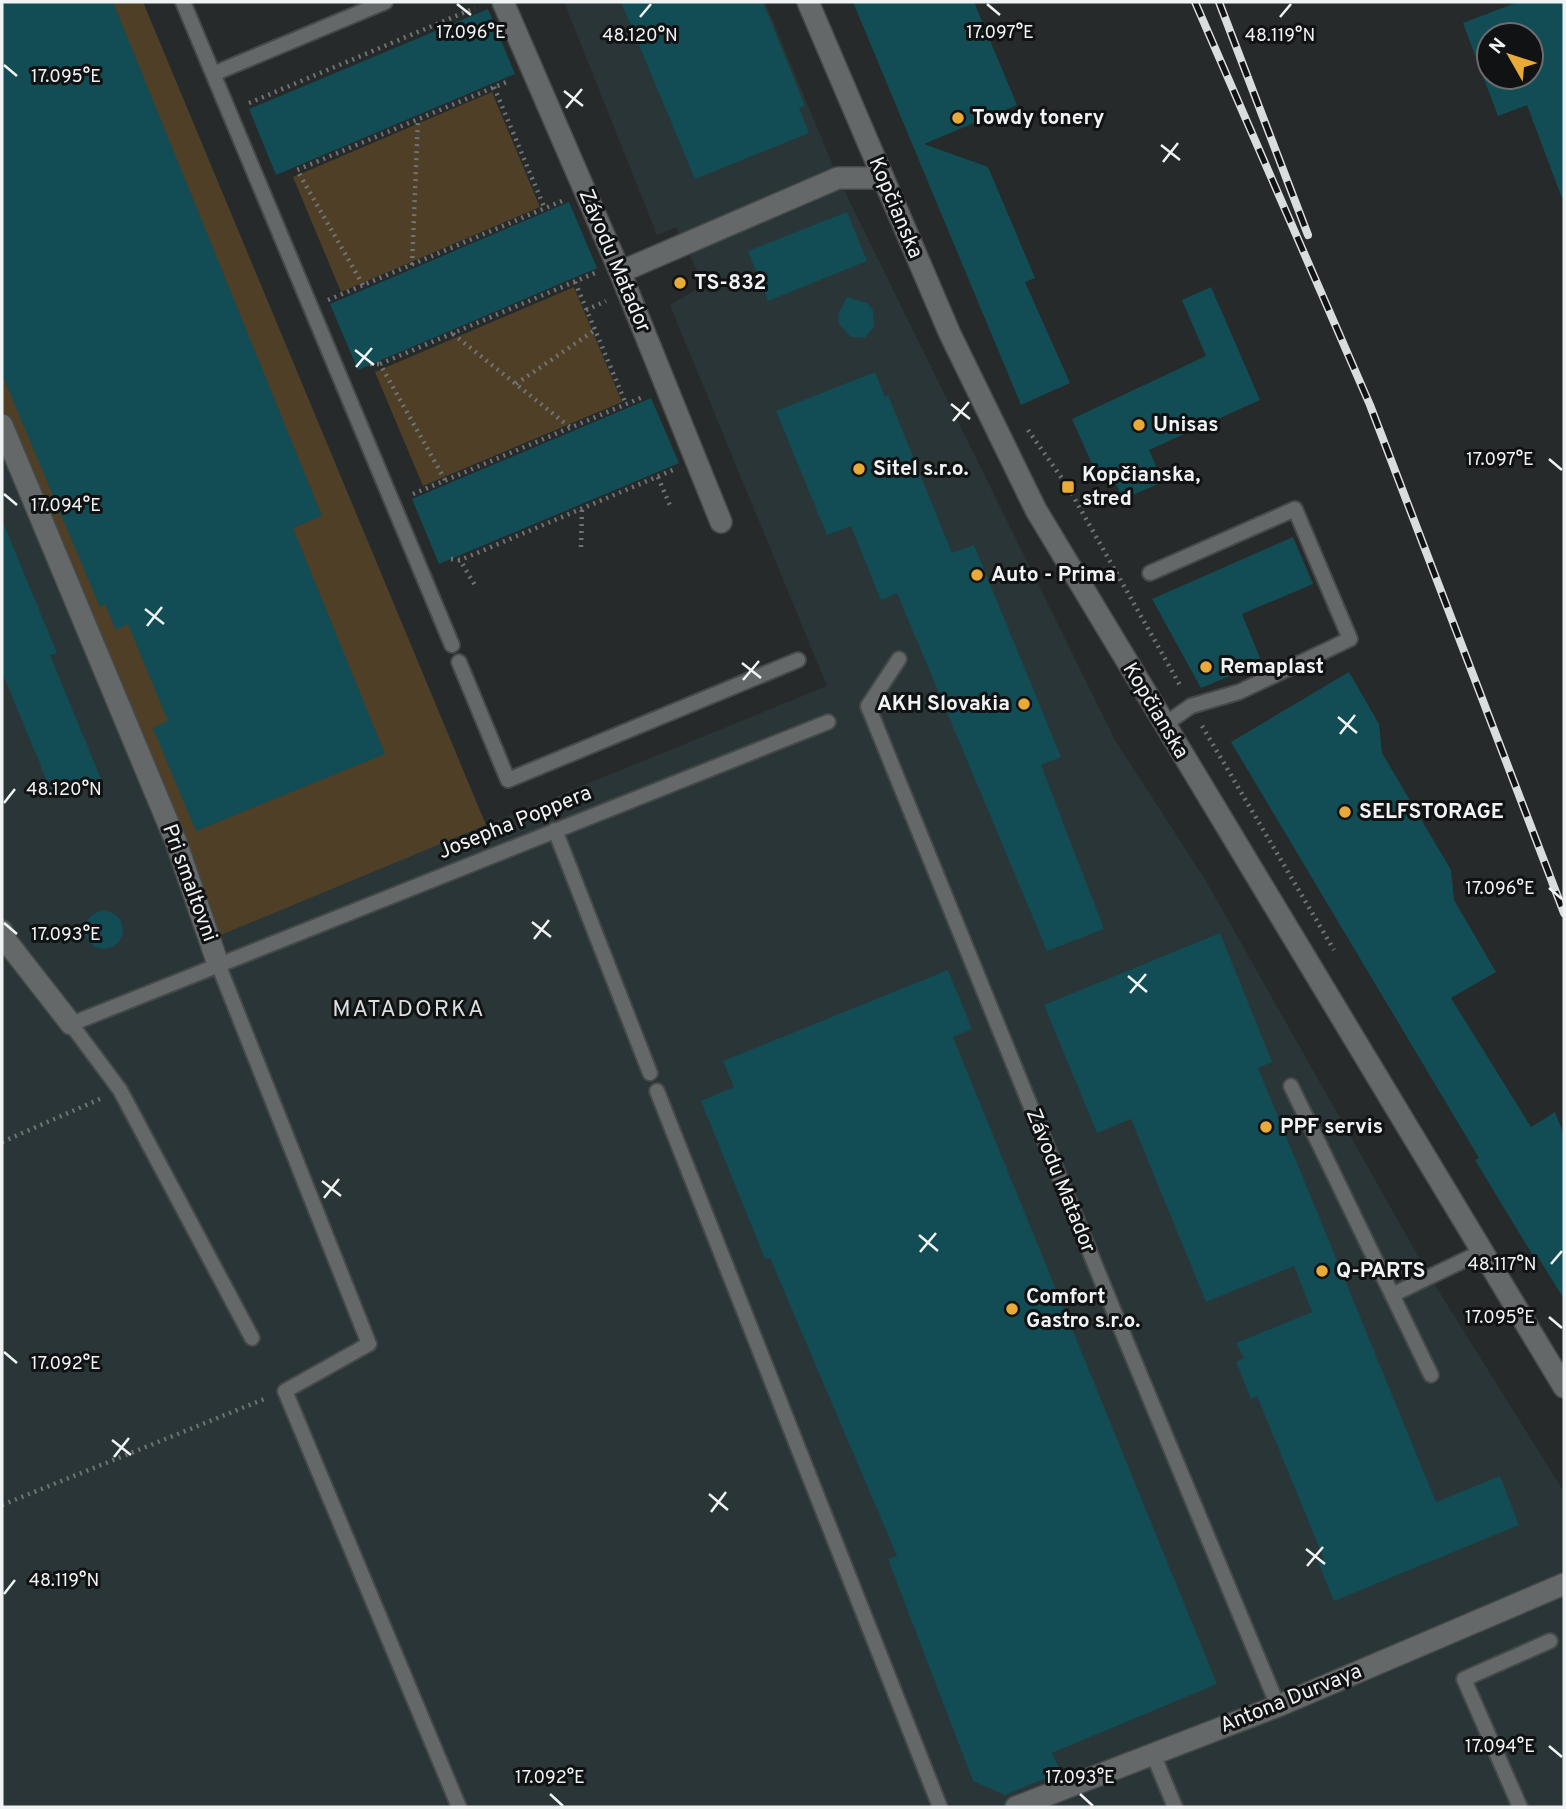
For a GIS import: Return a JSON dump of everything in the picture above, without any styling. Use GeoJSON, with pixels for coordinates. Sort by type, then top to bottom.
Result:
{"type":"FeatureCollection","features":[{"type":"Feature","properties":{"kind":"street","name":"Závodu Matador"},"geometry":{"type":"LineString","coordinates":[[503,2],[620,272],[721,522]]}},
{"type":"Feature","properties":{"kind":"street","name":"Kopčianska"},"geometry":{"type":"LineString","coordinates":[[808,2],[882,178],[997,435],[1036,510],[1564,1387]]}},
{"type":"Feature","properties":{"kind":"street"},"geometry":{"type":"LineString","coordinates":[[620,272],[838,178],[882,178]]}},
{"type":"Feature","properties":{"kind":"street","name":"Pri smaltovni"},"geometry":{"type":"LineString","coordinates":[[2,425],[176,842],[218,964]]}},
{"type":"Feature","properties":{"kind":"street"},"geometry":{"type":"LineString","coordinates":[[2,931],[7,942],[71,1024]]}},
{"type":"Feature","properties":{"kind":"street","name":"Antona Durvaya"},"geometry":{"type":"LineString","coordinates":[[1016,1807],[1278,1706],[1564,1584]]}},
{"type":"Feature","properties":{"kind":"lane"},"geometry":{"type":"LineString","coordinates":[[183,2],[453,645]]}},
{"type":"Feature","properties":{"kind":"lane"},"geometry":{"type":"LineString","coordinates":[[213,74],[385,2]]}},
{"type":"Feature","properties":{"kind":"lane"},"geometry":{"type":"LineString","coordinates":[[1150,573],[1295,509],[1350,639],[1239,692],[1191,706],[1164,724]]}},
{"type":"Feature","properties":{"kind":"lane","name":"Závodu Matador"},"geometry":{"type":"LineString","coordinates":[[899,659],[868,706],[1125,1341],[1278,1706]]}},
{"type":"Feature","properties":{"kind":"lane"},"geometry":{"type":"LineString","coordinates":[[459,662],[508,780],[798,660]]}},
{"type":"Feature","properties":{"kind":"lane","name":"Josepha Poppera"},"geometry":{"type":"LineString","coordinates":[[71,1024],[828,722]]}},
{"type":"Feature","properties":{"kind":"lane"},"geometry":{"type":"LineString","coordinates":[[555,830],[650,1073]]}},
{"type":"Feature","properties":{"kind":"lane","name":"Pri smaltovni"},"geometry":{"type":"LineString","coordinates":[[218,964],[369,1344],[285,1391]]}},
{"type":"Feature","properties":{"kind":"lane"},"geometry":{"type":"LineString","coordinates":[[71,1024],[120,1090],[252,1338]]}},
{"type":"Feature","properties":{"kind":"lane"},"geometry":{"type":"LineString","coordinates":[[1291,1086],[1431,1375]]}},
{"type":"Feature","properties":{"kind":"lane"},"geometry":{"type":"LineString","coordinates":[[657,1091],[940,1807]]}},
{"type":"Feature","properties":{"kind":"lane"},"geometry":{"type":"LineString","coordinates":[[1392,1295],[1483,1251]]}},
{"type":"Feature","properties":{"kind":"lane"},"geometry":{"type":"LineString","coordinates":[[285,1391],[459,1807]]}},
{"type":"Feature","properties":{"kind":"lane"},"geometry":{"type":"LineString","coordinates":[[1520,1807],[1464,1679],[1550,1641]]}},
{"type":"Feature","properties":{"kind":"lane"},"geometry":{"type":"LineString","coordinates":[[1153,1754],[1175,1807]]}},
{"type":"Feature","properties":{"kind":"path"},"geometry":{"type":"LineString","coordinates":[[229,112],[475,8]]}},
{"type":"Feature","properties":{"kind":"path"},"geometry":{"type":"LineString","coordinates":[[288,170],[297,170],[533,71]]}},
{"type":"Feature","properties":{"kind":"path"},"geometry":{"type":"LineString","coordinates":[[494,87],[545,208]]}},
{"type":"Feature","properties":{"kind":"path"},"geometry":{"type":"LineString","coordinates":[[411,265],[418,119]]}},
{"type":"Feature","properties":{"kind":"path"},"geometry":{"type":"LineString","coordinates":[[297,170],[363,285]]}},
{"type":"Feature","properties":{"kind":"path"},"geometry":{"type":"LineString","coordinates":[[311,307],[586,192]]}},
{"type":"Feature","properties":{"kind":"path"},"geometry":{"type":"LineString","coordinates":[[370,365],[380,364],[596,273],[599,282]]}},
{"type":"Feature","properties":{"kind":"path"},"geometry":{"type":"LineString","coordinates":[[575,282],[626,404]]}},
{"type":"Feature","properties":{"kind":"path"},"geometry":{"type":"LineString","coordinates":[[603,292],[607,301]]}},
{"type":"Feature","properties":{"kind":"path"},"geometry":{"type":"LineString","coordinates":[[516,384],[595,330]]}},
{"type":"Feature","properties":{"kind":"path"},"geometry":{"type":"LineString","coordinates":[[453,334],[571,428]]}},
{"type":"Feature","properties":{"kind":"path"},"geometry":{"type":"LineString","coordinates":[[380,364],[445,480]]}},
{"type":"Feature","properties":{"kind":"path"},"geometry":{"type":"LineString","coordinates":[[393,503],[667,387]]}},
{"type":"Feature","properties":{"kind":"path"},"geometry":{"type":"LineString","coordinates":[[1022,421],[1068,487],[1191,706]]}},
{"type":"Feature","properties":{"kind":"path"},"geometry":{"type":"LineString","coordinates":[[476,587],[456,560],[696,460]]}},
{"type":"Feature","properties":{"kind":"path"},"geometry":{"type":"LineString","coordinates":[[658,477],[671,508]]}},
{"type":"Feature","properties":{"kind":"path"},"geometry":{"type":"LineString","coordinates":[[581,547],[582,508]]}},
{"type":"Feature","properties":{"kind":"path"},"geometry":{"type":"LineString","coordinates":[[2,1143],[120,1090]]}},
{"type":"Feature","properties":{"kind":"path"},"geometry":{"type":"LineString","coordinates":[[2,1505],[285,1391]]}},
{"type":"Feature","properties":{"kind":"shaded area"},"geometry":{"type":"Polygon","coordinates":[[[2,2],[143,2],[486,825],[827,686],[670,305],[704,285],[676,227],[657,235],[564,2],[765,2],[838,178],[1115,740],[1206,881],[1430,1277],[1564,1492],[1564,1807],[2,1807],[2,2]]]}},
{"type":"Feature","properties":{"kind":"shaded area"},"geometry":{"type":"Polygon","coordinates":[[[2,2],[143,2],[486,825],[211,939],[2,425],[2,2]]]}},
{"type":"Feature","properties":{"kind":"shaded area"},"geometry":{"type":"Polygon","coordinates":[[[492,92],[540,207],[341,292],[293,177],[492,92]]]}},
{"type":"Feature","properties":{"kind":"shaded area"},"geometry":{"type":"Polygon","coordinates":[[[574,287],[622,402],[423,486],[375,372],[574,287]]]}},
{"type":"Feature","properties":{"kind":"building"},"geometry":{"type":"Polygon","coordinates":[[[2,2],[113,2],[322,516],[293,528],[385,754],[196,831],[153,728],[168,721],[128,624],[116,630],[105,604],[100,607],[2,374],[2,2]]]}},
{"type":"Feature","properties":{"kind":"building"},"geometry":{"type":"Polygon","coordinates":[[[621,2],[763,2],[805,106],[799,108],[809,133],[695,179],[621,2]]]}},
{"type":"Feature","properties":{"kind":"building"},"geometry":{"type":"Polygon","coordinates":[[[853,2],[974,2],[1017,105],[924,144],[988,167],[1035,278],[1025,282],[1070,383],[1021,405],[853,2]]]}},
{"type":"Feature","properties":{"kind":"building"},"geometry":{"type":"Polygon","coordinates":[[[1518,2],[1564,2],[1564,198],[1527,105],[1498,116],[1489,91],[1545,91],[1545,21],[1475,21],[1475,55],[1463,23],[1518,2]]]}},
{"type":"Feature","properties":{"kind":"building"},"geometry":{"type":"Polygon","coordinates":[[[488,9],[515,74],[276,175],[249,109],[488,9]]]}},
{"type":"Feature","properties":{"kind":"building"},"geometry":{"type":"Polygon","coordinates":[[[569,202],[597,268],[358,370],[330,304],[569,202]]]}},
{"type":"Feature","properties":{"kind":"building"},"geometry":{"type":"Polygon","coordinates":[[[847,212],[867,261],[768,301],[748,251],[847,212]]]}},
{"type":"Feature","properties":{"kind":"building","name":"Unisas"},"geometry":{"type":"Polygon","coordinates":[[[1211,287],[1260,400],[1149,450],[1163,482],[1123,499],[1108,467],[1096,473],[1072,419],[1206,356],[1182,300],[1211,287]]]}},
{"type":"Feature","properties":{"kind":"building"},"geometry":{"type":"Polygon","coordinates":[[[847,297],[867,303],[873,310],[874,327],[865,338],[851,337],[839,324],[838,315],[847,297]]]}},
{"type":"Feature","properties":{"kind":"building"},"geometry":{"type":"Polygon","coordinates":[[[875,372],[885,397],[888,395],[952,553],[974,545],[1061,757],[1041,765],[1104,929],[1047,951],[897,593],[881,600],[851,526],[827,535],[776,411],[875,372]]]}},
{"type":"Feature","properties":{"kind":"building"},"geometry":{"type":"Polygon","coordinates":[[[651,398],[679,463],[439,564],[412,499],[651,398]]]}},
{"type":"Feature","properties":{"kind":"building"},"geometry":{"type":"Polygon","coordinates":[[[2,520],[57,653],[50,655],[101,779],[54,798],[2,672],[2,520]]]}},
{"type":"Feature","properties":{"kind":"building"},"geometry":{"type":"Polygon","coordinates":[[[1293,537],[1313,584],[1242,614],[1262,663],[1201,688],[1152,599],[1293,537]]]}},
{"type":"Feature","properties":{"kind":"building","name":"SELFSTORAGE"},"geometry":{"type":"Polygon","coordinates":[[[1349,672],[1379,724],[1382,753],[1451,870],[1454,900],[1496,972],[1451,998],[1531,1127],[1555,1112],[1564,1135],[1564,1299],[1538,1257],[1535,1259],[1475,1160],[1479,1158],[1231,742],[1349,672]]]}},
{"type":"Feature","properties":{"kind":"building"},"geometry":{"type":"Polygon","coordinates":[[[104,911],[117,917],[123,930],[117,943],[104,949],[91,943],[85,930],[91,917],[104,911]]]}},
{"type":"Feature","properties":{"kind":"building"},"geometry":{"type":"Polygon","coordinates":[[[1220,933],[1272,1062],[1258,1068],[1436,1502],[1500,1476],[1519,1525],[1334,1601],[1318,1562],[1324,1559],[1257,1396],[1251,1399],[1236,1362],[1244,1358],[1236,1343],[1312,1312],[1294,1266],[1206,1302],[1131,1119],[1097,1133],[1044,1005],[1220,933]]]}},
{"type":"Feature","properties":{"kind":"building"},"geometry":{"type":"Polygon","coordinates":[[[948,970],[972,1029],[953,1037],[1217,1684],[1052,1753],[1061,1772],[1005,1795],[973,1781],[888,1559],[897,1556],[770,1258],[765,1259],[701,1101],[734,1087],[723,1061],[948,970]]]}},
{"type":"Feature","properties":{"kind":"railway"},"geometry":{"type":"LineString","coordinates":[[1195,2],[1370,405],[1564,913]]}},
{"type":"Feature","properties":{"kind":"railway"},"geometry":{"type":"LineString","coordinates":[[1219,2],[1308,235]]}},
{"type":"Feature","properties":{"kind":"place","name":"Towdy tonery"},"geometry":{"type":"Point","coordinates":[958,118]}},
{"type":"Feature","properties":{"kind":"place","name":"TS-832"},"geometry":{"type":"Point","coordinates":[680,283]}},
{"type":"Feature","properties":{"kind":"place","name":"Unisas"},"geometry":{"type":"Point","coordinates":[1139,425]}},
{"type":"Feature","properties":{"kind":"place","name":"Sitel s.r.o."},"geometry":{"type":"Point","coordinates":[859,469]}},
{"type":"Feature","properties":{"kind":"place","name":"Kopčianska, stred"},"geometry":{"type":"Point","coordinates":[1068,487]}},
{"type":"Feature","properties":{"kind":"place","name":"Auto - Prima"},"geometry":{"type":"Point","coordinates":[977,575]}},
{"type":"Feature","properties":{"kind":"place","name":"Remaplast"},"geometry":{"type":"Point","coordinates":[1206,667]}},
{"type":"Feature","properties":{"kind":"place","name":"AKH Slovakia"},"geometry":{"type":"Point","coordinates":[1024,704]}},
{"type":"Feature","properties":{"kind":"place","name":"SELFSTORAGE"},"geometry":{"type":"Point","coordinates":[1345,812]}},
{"type":"Feature","properties":{"kind":"place","name":"PPF servis"},"geometry":{"type":"Point","coordinates":[1266,1127]}},
{"type":"Feature","properties":{"kind":"place","name":"Q-PARTS"},"geometry":{"type":"Point","coordinates":[1322,1271]}},
{"type":"Feature","properties":{"kind":"place","name":"Comfort Gastro s.r.o."},"geometry":{"type":"Point","coordinates":[1012,1309]}},
{"type":"Feature","properties":{"kind":"district","name":"MATADORKA"},"geometry":{"type":"Point","coordinates":[409,1010]}}]}
